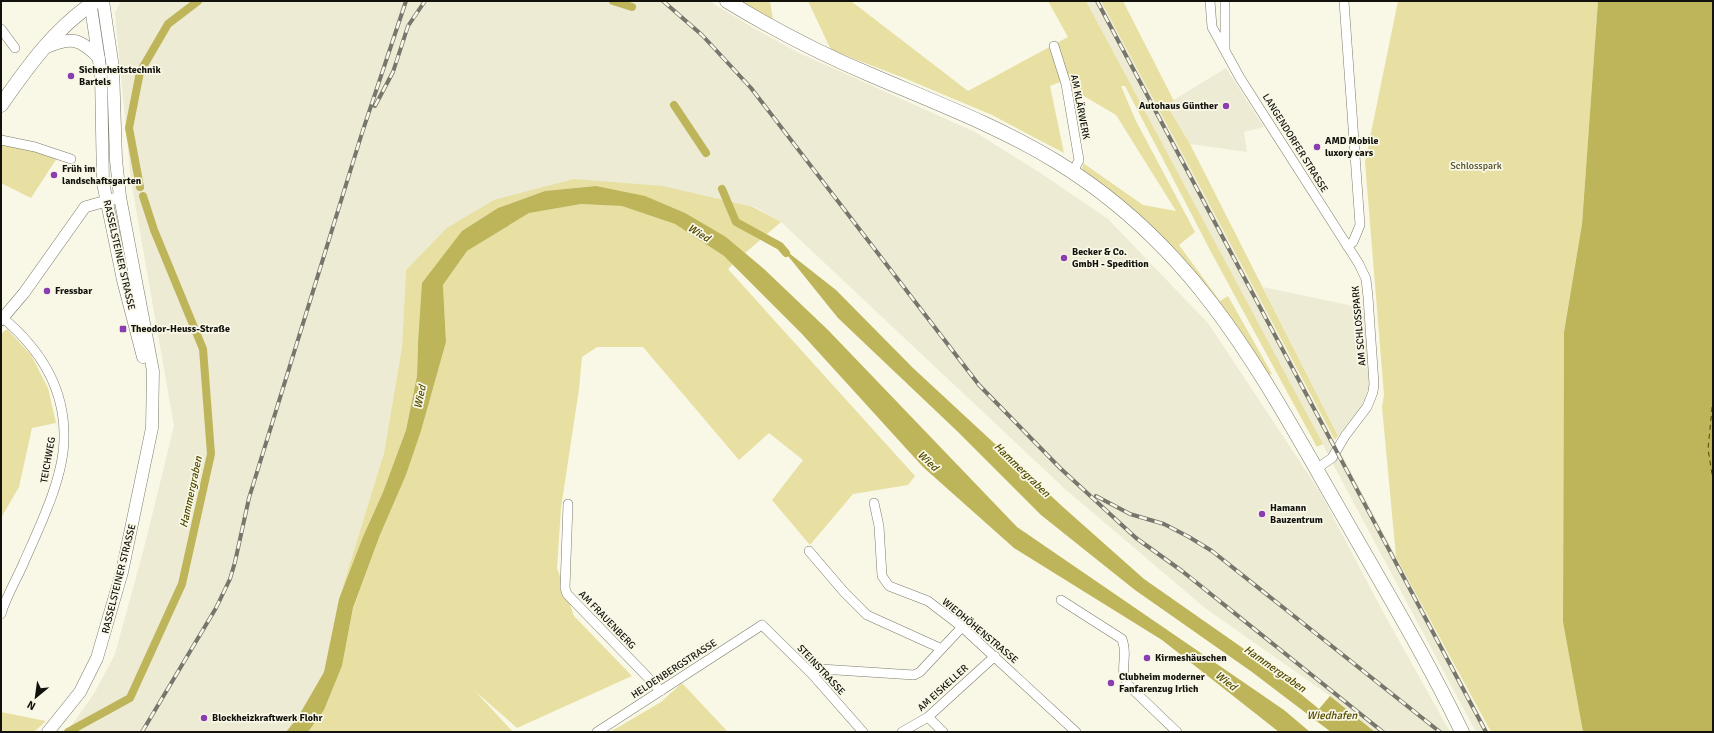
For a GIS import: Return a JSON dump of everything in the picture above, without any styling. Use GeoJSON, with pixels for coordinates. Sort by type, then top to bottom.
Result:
{"type":"FeatureCollection","features":[{"type":"Feature","properties":{"kind":"main road"},"geometry":{"type":"LineString","coordinates":[[727,1],[792,38],[851,67],[997,130],[1038,151],[1073,172],[1107,196],[1140,224],[1173,256],[1202,289],[1246,350],[1426,661],[1462,732]]}},
{"type":"Feature","properties":{"kind":"main road"},"geometry":{"type":"LineString","coordinates":[[1,105],[42,49],[92,2]]}},
{"type":"Feature","properties":{"kind":"main road"},"geometry":{"type":"LineString","coordinates":[[1,94],[40,39],[58,20],[92,2]]}},
{"type":"Feature","properties":{"kind":"main road","name":"RASSELSTEINER STRASSE"},"geometry":{"type":"LineString","coordinates":[[92,2],[102,90],[102,165],[106,201],[125,287],[152,387]]}},
{"type":"Feature","properties":{"kind":"main road","name":"RASSELSTEINER STRASSE"},"geometry":{"type":"LineString","coordinates":[[48,732],[70,707],[89,677],[106,632],[122,572],[152,428],[153,371],[120,197],[116,160],[113,68],[92,2]]}},
{"type":"Feature","properties":{"kind":"main road"},"geometry":{"type":"LineString","coordinates":[[42,49],[56,43],[70,40],[87,46],[99,58]]}},
{"type":"Feature","properties":{"kind":"street","name":"LANGENDORFER STRASSE"},"geometry":{"type":"LineString","coordinates":[[1210,1],[1212,27],[1240,78],[1347,246]]}},
{"type":"Feature","properties":{"kind":"street","name":"LANGENDORFER STRASSE"},"geometry":{"type":"LineString","coordinates":[[1225,1],[1225,50]]}},
{"type":"Feature","properties":{"kind":"street"},"geometry":{"type":"LineString","coordinates":[[1344,1],[1360,225],[1353,242],[1347,246]]}},
{"type":"Feature","properties":{"kind":"street"},"geometry":{"type":"LineString","coordinates":[[1,29],[15,48]]}},
{"type":"Feature","properties":{"kind":"street","name":"AM KLÄRWERK"},"geometry":{"type":"LineString","coordinates":[[1054,46],[1066,84],[1079,160],[1073,172]]}},
{"type":"Feature","properties":{"kind":"street"},"geometry":{"type":"LineString","coordinates":[[1,140],[35,146],[71,159]]}},
{"type":"Feature","properties":{"kind":"street"},"geometry":{"type":"LineString","coordinates":[[2,319],[24,293],[85,207],[120,197]]}},
{"type":"Feature","properties":{"kind":"street","name":"AM SCHLOSSPARK"},"geometry":{"type":"LineString","coordinates":[[1316,469],[1330,460],[1334,455],[1345,436],[1369,403],[1374,388],[1367,285],[1364,274],[1347,246]]}},
{"type":"Feature","properties":{"kind":"street","name":"TEICHWEG"},"geometry":{"type":"LineString","coordinates":[[1,614],[49,504],[58,478],[64,439],[62,417],[57,397],[46,367],[31,344],[2,319]]}},
{"type":"Feature","properties":{"kind":"street","name":"WIEDHÖHENSTRASSE"},"geometry":{"type":"LineString","coordinates":[[874,503],[879,526],[882,576],[889,586],[928,601],[962,627],[1076,732]]}},
{"type":"Feature","properties":{"kind":"street","name":"AM FRAUENBERG"},"geometry":{"type":"LineString","coordinates":[[568,504],[565,588],[567,594],[661,691]]}},
{"type":"Feature","properties":{"kind":"street"},"geometry":{"type":"LineString","coordinates":[[809,551],[844,592],[867,615],[940,648]]}},
{"type":"Feature","properties":{"kind":"street"},"geometry":{"type":"LineString","coordinates":[[1061,600],[1122,639],[1126,650],[1123,676],[1128,685],[1177,732]]}},
{"type":"Feature","properties":{"kind":"street","name":"HELDENBERGSTRASSE"},"geometry":{"type":"LineString","coordinates":[[597,732],[762,625]]}},
{"type":"Feature","properties":{"kind":"street","name":"STEINSTRASSE"},"geometry":{"type":"LineString","coordinates":[[762,625],[812,674],[863,732]]}},
{"type":"Feature","properties":{"kind":"street"},"geometry":{"type":"LineString","coordinates":[[812,674],[821,669],[914,675],[920,672],[940,648],[962,627]]}},
{"type":"Feature","properties":{"kind":"street","name":"AM EISKELLER"},"geometry":{"type":"LineString","coordinates":[[902,732],[928,717],[995,656]]}},
{"type":"Feature","properties":{"kind":"street"},"geometry":{"type":"LineString","coordinates":[[928,717],[943,732]]}},
{"type":"Feature","properties":{"kind":"shaded area"},"geometry":{"type":"Polygon","coordinates":[[[121,1],[709,1],[797,52],[975,132],[1039,172],[1108,219],[1208,323],[1320,492],[1382,610],[1450,732],[1375,732],[1330,696],[1205,608],[1065,489],[781,222],[753,206],[406,270],[402,347],[384,453],[339,599],[324,672],[298,717],[286,732],[64,732],[71,726],[95,692],[115,654],[144,548],[174,426],[131,181],[115,13],[121,1]]]}},
{"type":"Feature","properties":{"kind":"shaded area"},"geometry":{"type":"Polygon","coordinates":[[[1086,1],[1101,1],[1489,732],[1476,732],[1086,1]]]}},
{"type":"Feature","properties":{"kind":"shaded area"},"geometry":{"type":"Polygon","coordinates":[[[1226,68],[1264,127],[1244,132],[1247,152],[1190,144],[1167,104],[1226,68]]]}},
{"type":"Feature","properties":{"kind":"shaded area"},"geometry":{"type":"Polygon","coordinates":[[[1263,287],[1363,308],[1370,384],[1364,403],[1338,436],[1263,287]]]}},
{"type":"Feature","properties":{"kind":"green space"},"geometry":{"type":"Polygon","coordinates":[[[741,1],[770,1],[773,20],[741,1]]]}},
{"type":"Feature","properties":{"kind":"green space"},"geometry":{"type":"Polygon","coordinates":[[[808,1],[851,1],[968,91],[1068,37],[1048,1],[1086,1],[1323,444],[1317,447],[1211,252],[1125,86],[1121,86],[1136,121],[1195,232],[1179,245],[1220,301],[1228,296],[1272,374],[1268,375],[1218,303],[1082,172],[1083,163],[1143,205],[1176,211],[1116,115],[1060,82],[1050,86],[1064,153],[992,115],[904,78],[831,50],[808,1]]]}},
{"type":"Feature","properties":{"kind":"green space"},"geometry":{"type":"Polygon","coordinates":[[[1101,1],[1123,1],[1174,101],[1167,105],[1190,144],[1338,436],[1335,440],[1101,1]]]}},
{"type":"Feature","properties":{"kind":"green space","name":"Schlosspark"},"geometry":{"type":"Polygon","coordinates":[[[1398,1],[1598,1],[1582,224],[1564,332],[1563,622],[1583,732],[1491,732],[1396,557],[1382,407],[1384,395],[1365,162],[1398,1]]]}},
{"type":"Feature","properties":{"kind":"green space"},"geometry":{"type":"Polygon","coordinates":[[[1,144],[32,150],[57,158],[31,198],[1,183],[1,144]]]}},
{"type":"Feature","properties":{"kind":"green space"},"geometry":{"type":"Polygon","coordinates":[[[574,179],[663,186],[753,207],[781,222],[745,253],[726,237],[596,186],[545,191],[498,208],[462,231],[418,343],[417,376],[406,430],[383,492],[362,539],[339,599],[384,453],[402,347],[406,270],[447,228],[494,200],[574,179]]]}},
{"type":"Feature","properties":{"kind":"green space"},"geometry":{"type":"Polygon","coordinates":[[[581,204],[622,206],[675,224],[724,256],[733,264],[728,269],[915,476],[908,485],[853,494],[810,545],[772,500],[803,460],[769,433],[739,460],[643,347],[597,347],[582,357],[579,389],[561,508],[557,568],[574,616],[632,676],[517,728],[475,691],[513,732],[308,732],[324,710],[342,666],[353,609],[380,535],[406,475],[421,431],[446,342],[443,285],[467,251],[529,213],[581,204]]]}},
{"type":"Feature","properties":{"kind":"green space"},"geometry":{"type":"Polygon","coordinates":[[[7,329],[31,355],[48,388],[56,423],[32,428],[19,487],[1,518],[1,334],[7,329]]]}},
{"type":"Feature","properties":{"kind":"green space"},"geometry":{"type":"Polygon","coordinates":[[[682,683],[728,732],[610,732],[661,702],[682,683]]]}},
{"type":"Feature","properties":{"kind":"green space"},"geometry":{"type":"Polygon","coordinates":[[[1,712],[46,721],[34,732],[1,732],[1,712]]]}},
{"type":"Feature","properties":{"kind":"water"},"geometry":{"type":"Polygon","coordinates":[[[1598,1],[1713,1],[1713,732],[1583,732],[1563,622],[1564,332],[1582,224],[1598,1]]]}},
{"type":"Feature","properties":{"kind":"water","name":"Wied"},"geometry":{"type":"Polygon","coordinates":[[[596,186],[645,196],[685,213],[726,237],[764,269],[828,330],[1017,527],[1284,710],[1310,732],[1279,732],[1162,640],[1014,548],[923,467],[802,334],[724,256],[675,224],[622,206],[581,204],[529,213],[467,251],[443,285],[446,342],[421,431],[406,475],[380,535],[353,608],[342,666],[324,710],[308,732],[286,732],[298,717],[324,672],[339,599],[362,539],[383,492],[406,430],[417,376],[422,283],[462,231],[498,208],[545,191],[596,186]]]}},
{"type":"Feature","properties":{"kind":"water","name":"Wiedhafen"},"geometry":{"type":"Polygon","coordinates":[[[780,246],[836,290],[913,368],[1063,507],[1144,579],[1257,658],[1319,709],[1330,696],[1375,732],[1331,732],[1252,672],[1135,590],[1041,515],[957,431],[838,318],[780,246]]]}},
{"type":"Feature","properties":{"kind":"waterway","name":"Hammergraben"},"geometry":{"type":"LineString","coordinates":[[140,187],[129,128],[140,72],[168,24],[198,1]]}},
{"type":"Feature","properties":{"kind":"waterway","name":"Hammergraben"},"geometry":{"type":"LineString","coordinates":[[613,1],[632,7]]}},
{"type":"Feature","properties":{"kind":"waterway","name":"Hammergraben"},"geometry":{"type":"LineString","coordinates":[[674,105],[706,153]]}},
{"type":"Feature","properties":{"kind":"waterway","name":"Hammergraben"},"geometry":{"type":"LineString","coordinates":[[722,189],[736,222],[780,246],[786,253]]}},
{"type":"Feature","properties":{"kind":"waterway","name":"Hammergraben"},"geometry":{"type":"LineString","coordinates":[[68,732],[130,698],[182,584],[211,454],[203,349],[154,230],[143,196]]}},
{"type":"Feature","properties":{"kind":"ferry route"},"geometry":{"type":"LineString","coordinates":[[1713,398],[1708,449],[1713,480]]}},
{"type":"Feature","properties":{"kind":"railway"},"geometry":{"type":"LineString","coordinates":[[142,732],[216,608],[230,579],[249,498],[362,133],[406,1]]}},
{"type":"Feature","properties":{"kind":"railway"},"geometry":{"type":"LineString","coordinates":[[375,106],[393,72],[408,26],[425,1]]}},
{"type":"Feature","properties":{"kind":"railway"},"geometry":{"type":"LineString","coordinates":[[663,1],[702,35],[751,88],[979,385],[1060,468],[1136,538],[1182,571],[1383,732]]}},
{"type":"Feature","properties":{"kind":"railway"},"geometry":{"type":"LineString","coordinates":[[1097,1],[1486,732]]}},
{"type":"Feature","properties":{"kind":"railway"},"geometry":{"type":"LineString","coordinates":[[1096,496],[1130,514],[1164,524],[1212,551],[1440,732]]}},
{"type":"Feature","properties":{"kind":"place","name":"Sicherheitstechnik Bartels"},"geometry":{"type":"Point","coordinates":[71,76]}},
{"type":"Feature","properties":{"kind":"place","name":"Autohaus Günther"},"geometry":{"type":"Point","coordinates":[1226,106]}},
{"type":"Feature","properties":{"kind":"place","name":"AMD Mobile luxory cars"},"geometry":{"type":"Point","coordinates":[1317,147]}},
{"type":"Feature","properties":{"kind":"place","name":"Früh im landschaftsgarten"},"geometry":{"type":"Point","coordinates":[54,175]}},
{"type":"Feature","properties":{"kind":"place","name":"Becker & Co. GmbH - Spedition"},"geometry":{"type":"Point","coordinates":[1064,258]}},
{"type":"Feature","properties":{"kind":"place","name":"Fressbar"},"geometry":{"type":"Point","coordinates":[47,291]}},
{"type":"Feature","properties":{"kind":"place","name":"Theodor-Heuss-Straße"},"geometry":{"type":"Point","coordinates":[123,329]}},
{"type":"Feature","properties":{"kind":"place","name":"Hamann Bauzentrum"},"geometry":{"type":"Point","coordinates":[1262,514]}},
{"type":"Feature","properties":{"kind":"place","name":"Kirmeshäuschen"},"geometry":{"type":"Point","coordinates":[1147,658]}},
{"type":"Feature","properties":{"kind":"place","name":"Clubheim moderner Fanfarenzug Irlich"},"geometry":{"type":"Point","coordinates":[1111,683]}},
{"type":"Feature","properties":{"kind":"place","name":"Blockheizkraftwerk Flohr"},"geometry":{"type":"Point","coordinates":[204,718]}}]}
